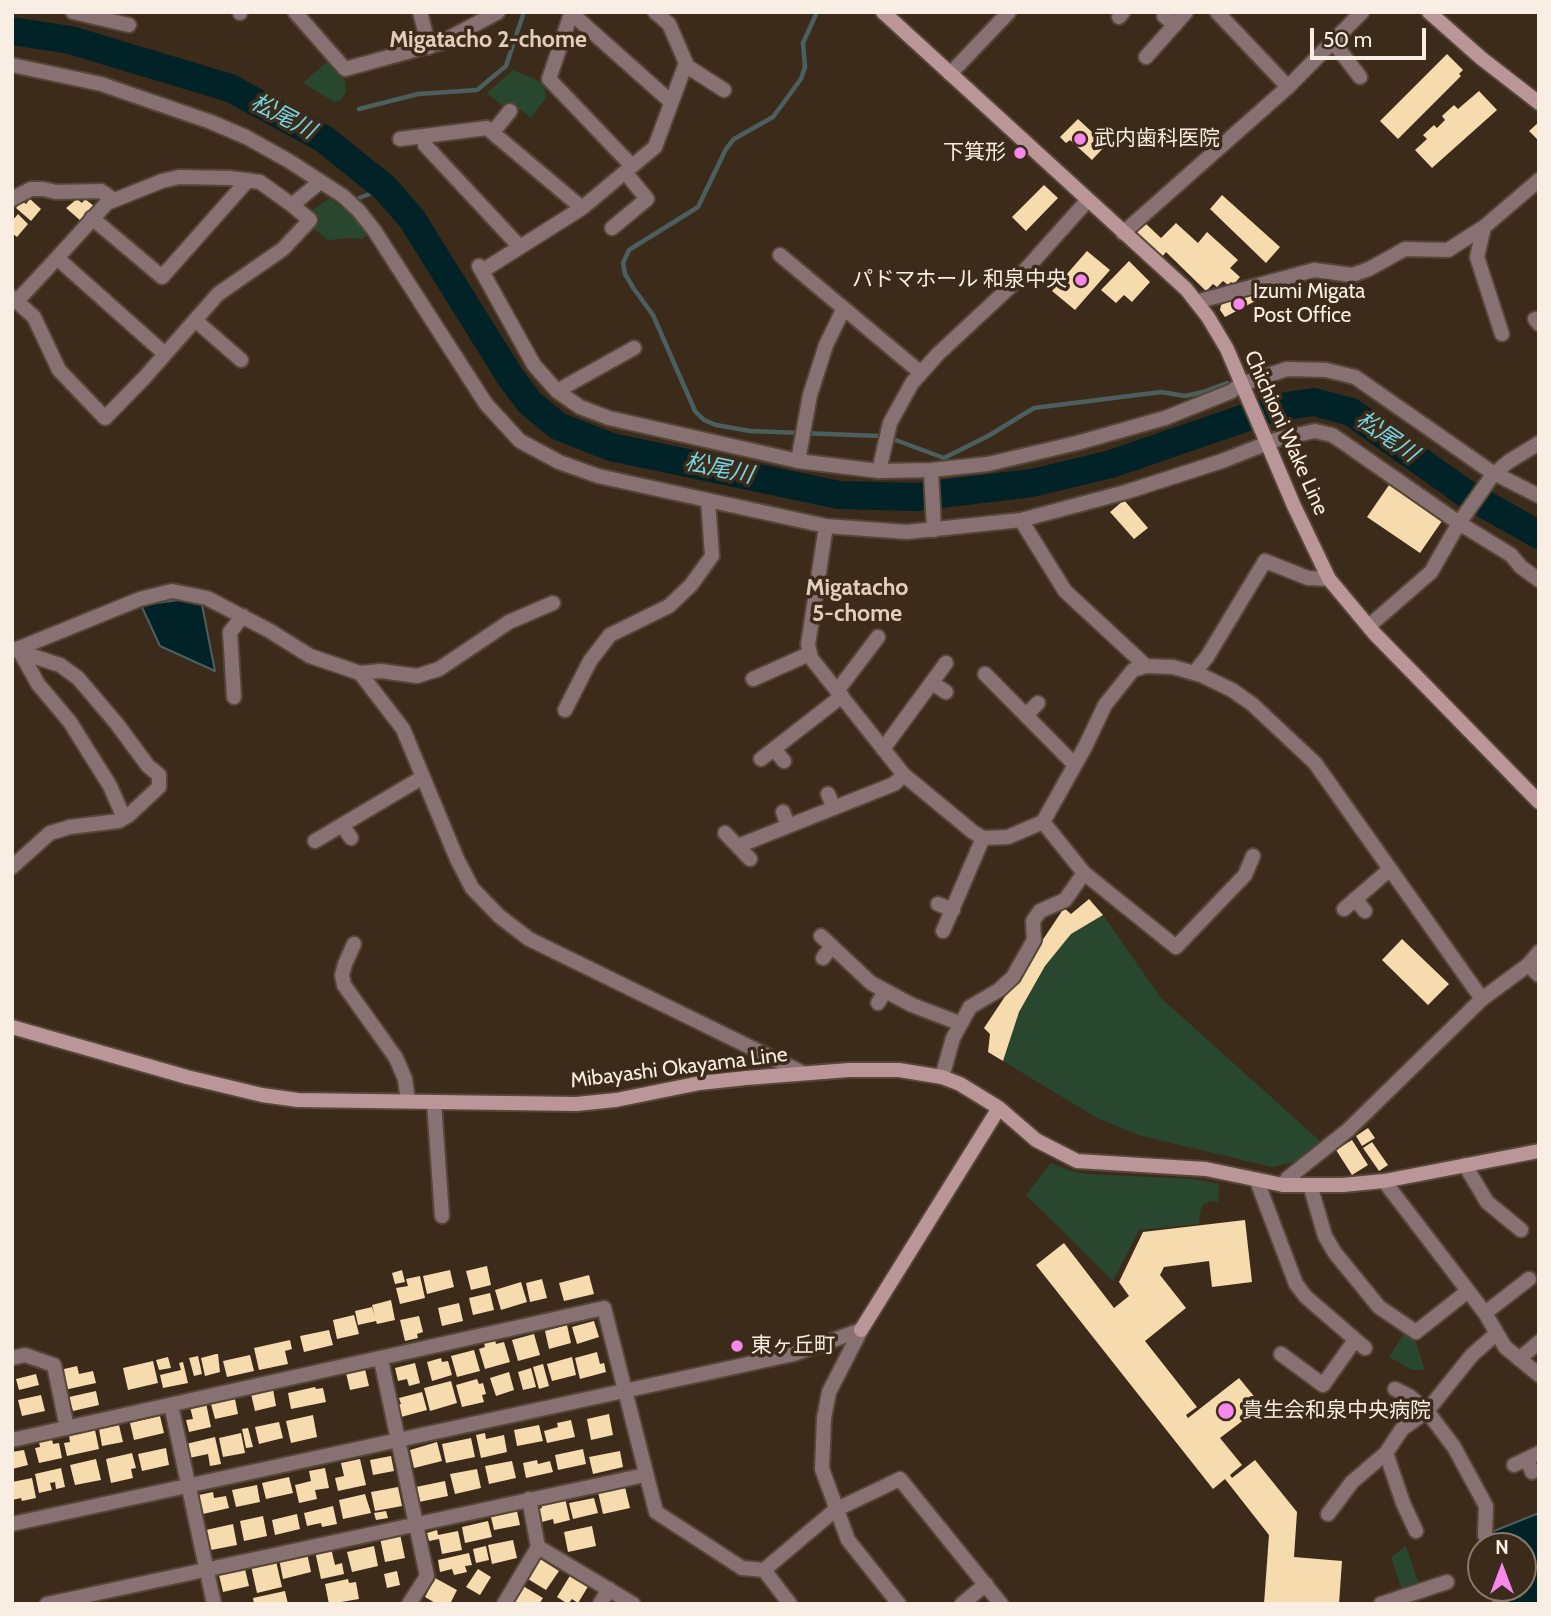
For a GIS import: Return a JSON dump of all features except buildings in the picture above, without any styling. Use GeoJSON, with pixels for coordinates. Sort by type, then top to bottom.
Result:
{"type":"FeatureCollection","features":[{"type":"Feature","properties":{"kind":"main road","name":"Chichioni Wake Line"},"geometry":{"type":"LineString","coordinates":[[883,12],[1186,289],[1208,317],[1227,349],[1329,579],[1369,626],[1539,802]]}},
{"type":"Feature","properties":{"kind":"main road"},"geometry":{"type":"LineString","coordinates":[[1429,12],[1481,58],[1539,103]]}},
{"type":"Feature","properties":{"kind":"main road","name":"Mibayashi Okayama Line"},"geometry":{"type":"LineString","coordinates":[[12,1027],[187,1077],[262,1095],[298,1100],[576,1104],[616,1100],[700,1083],[803,1073],[899,1070],[942,1077],[960,1084],[999,1108],[1035,1140],[1077,1161],[1206,1169],[1283,1185],[1384,1181],[1539,1151]]}},
{"type":"Feature","properties":{"kind":"main road"},"geometry":{"type":"LineString","coordinates":[[861,1330],[999,1108]]}},
{"type":"Feature","properties":{"kind":"street"},"geometry":{"type":"LineString","coordinates":[[72,12],[96,15],[129,25]]}},
{"type":"Feature","properties":{"kind":"street"},"geometry":{"type":"LineString","coordinates":[[295,12],[345,69],[440,43],[498,12]]}},
{"type":"Feature","properties":{"kind":"street"},"geometry":{"type":"LineString","coordinates":[[420,12],[429,47]]}},
{"type":"Feature","properties":{"kind":"street"},"geometry":{"type":"LineString","coordinates":[[655,12],[668,24],[687,63],[655,147],[582,208],[480,269],[534,365],[557,391],[580,407],[609,418],[798,461],[879,471],[931,472],[988,464],[1165,418],[1287,369],[1326,370],[1354,377],[1493,475],[1539,496]]}},
{"type":"Feature","properties":{"kind":"street"},"geometry":{"type":"LineString","coordinates":[[950,74],[1009,12]]}},
{"type":"Feature","properties":{"kind":"street"},"geometry":{"type":"LineString","coordinates":[[1146,57],[1169,20],[1186,12]]}},
{"type":"Feature","properties":{"kind":"street"},"geometry":{"type":"LineString","coordinates":[[1217,12],[1237,24],[1288,88]]}},
{"type":"Feature","properties":{"kind":"street"},"geometry":{"type":"LineString","coordinates":[[1123,233],[1288,88],[1362,12]]}},
{"type":"Feature","properties":{"kind":"street"},"geometry":{"type":"LineString","coordinates":[[611,228],[647,199],[629,169],[549,79],[570,13],[671,102]]}},
{"type":"Feature","properties":{"kind":"street"},"geometry":{"type":"LineString","coordinates":[[1334,43],[1360,77]]}},
{"type":"Feature","properties":{"kind":"street"},"geometry":{"type":"LineString","coordinates":[[12,65],[101,84],[211,122],[246,136],[320,181],[359,211],[374,230],[486,404],[520,441],[559,462],[598,476],[826,526],[907,532],[934,527],[1021,520],[1126,492],[1222,461],[1266,440],[1315,430],[1332,435],[1511,555],[1539,566]]}},
{"type":"Feature","properties":{"kind":"street"},"geometry":{"type":"LineString","coordinates":[[685,65],[724,90]]}},
{"type":"Feature","properties":{"kind":"street"},"geometry":{"type":"LineString","coordinates":[[493,132],[510,111]]}},
{"type":"Feature","properties":{"kind":"street"},"geometry":{"type":"LineString","coordinates":[[400,139],[487,128],[582,208]]}},
{"type":"Feature","properties":{"kind":"street"},"geometry":{"type":"LineString","coordinates":[[424,136],[425,145],[520,247]]}},
{"type":"Feature","properties":{"kind":"street"},"geometry":{"type":"LineString","coordinates":[[179,177],[248,180],[260,182],[310,220],[283,249],[218,294],[105,418],[59,370],[34,317],[15,299],[107,203],[179,177]]}},
{"type":"Feature","properties":{"kind":"street"},"geometry":{"type":"LineString","coordinates":[[92,218],[162,277],[248,180]]}},
{"type":"Feature","properties":{"kind":"street"},"geometry":{"type":"LineString","coordinates":[[1196,302],[1314,270],[1352,275],[1370,269],[1405,249],[1448,250],[1484,226],[1539,180]]}},
{"type":"Feature","properties":{"kind":"street"},"geometry":{"type":"LineString","coordinates":[[292,205],[320,181]]}},
{"type":"Feature","properties":{"kind":"street"},"geometry":{"type":"LineString","coordinates":[[12,199],[31,189],[43,189],[56,192],[101,191],[114,200]]}},
{"type":"Feature","properties":{"kind":"street"},"geometry":{"type":"LineString","coordinates":[[879,471],[890,423],[912,383],[938,354],[1011,286],[1087,201]]}},
{"type":"Feature","properties":{"kind":"street"},"geometry":{"type":"LineString","coordinates":[[1484,226],[1477,257],[1502,334]]}},
{"type":"Feature","properties":{"kind":"street"},"geometry":{"type":"LineString","coordinates":[[780,255],[921,373]]}},
{"type":"Feature","properties":{"kind":"street"},"geometry":{"type":"LineString","coordinates":[[57,258],[165,354]]}},
{"type":"Feature","properties":{"kind":"street"},"geometry":{"type":"LineString","coordinates":[[798,461],[810,395],[826,345],[843,310]]}},
{"type":"Feature","properties":{"kind":"street"},"geometry":{"type":"LineString","coordinates":[[195,320],[241,360]]}},
{"type":"Feature","properties":{"kind":"street"},"geometry":{"type":"LineString","coordinates":[[557,391],[634,348]]}},
{"type":"Feature","properties":{"kind":"street"},"geometry":{"type":"LineString","coordinates":[[1369,626],[1431,572],[1460,521],[1493,475],[1508,462],[1539,443]]}},
{"type":"Feature","properties":{"kind":"street"},"geometry":{"type":"LineString","coordinates":[[931,472],[934,527]]}},
{"type":"Feature","properties":{"kind":"street"},"geometry":{"type":"LineString","coordinates":[[565,710],[590,661],[610,635],[669,606],[691,585],[712,556],[708,500]]}},
{"type":"Feature","properties":{"kind":"street"},"geometry":{"type":"LineString","coordinates":[[1021,520],[1065,591],[1146,666]]}},
{"type":"Feature","properties":{"kind":"street"},"geometry":{"type":"LineString","coordinates":[[826,526],[808,645],[810,654],[904,775],[973,832],[983,838],[1008,837],[1043,822],[1105,705],[1133,670],[1146,666],[1173,667],[1194,673],[1231,690],[1252,704],[1315,763],[1482,999]]}},
{"type":"Feature","properties":{"kind":"street"},"geometry":{"type":"LineString","coordinates":[[1511,555],[1521,567],[1539,580]]}},
{"type":"Feature","properties":{"kind":"street"},"geometry":{"type":"LineString","coordinates":[[1194,673],[1207,657],[1265,561],[1308,578],[1329,579]]}},
{"type":"Feature","properties":{"kind":"street"},"geometry":{"type":"LineString","coordinates":[[17,650],[140,599],[172,591],[207,598],[310,656],[360,673],[381,671],[416,676],[439,668],[509,621],[553,603]]}},
{"type":"Feature","properties":{"kind":"street"},"geometry":{"type":"LineString","coordinates":[[233,696],[230,632],[243,616]]}},
{"type":"Feature","properties":{"kind":"street"},"geometry":{"type":"LineString","coordinates":[[761,759],[779,755],[839,694],[878,637]]}},
{"type":"Feature","properties":{"kind":"street"},"geometry":{"type":"LineString","coordinates":[[17,650],[38,684],[70,722],[110,786],[124,818]]}},
{"type":"Feature","properties":{"kind":"street"},"geometry":{"type":"LineString","coordinates":[[12,867],[50,833],[70,827],[119,821],[159,787],[159,775],[148,766],[78,678],[60,666],[17,650]]}},
{"type":"Feature","properties":{"kind":"street"},"geometry":{"type":"LineString","coordinates":[[753,679],[810,654]]}},
{"type":"Feature","properties":{"kind":"street"},"geometry":{"type":"LineString","coordinates":[[883,749],[946,663]]}},
{"type":"Feature","properties":{"kind":"street"},"geometry":{"type":"LineString","coordinates":[[360,673],[403,729],[457,859],[472,888],[499,916],[529,939],[803,1073]]}},
{"type":"Feature","properties":{"kind":"street"},"geometry":{"type":"LineString","coordinates":[[985,674],[1074,764]]}},
{"type":"Feature","properties":{"kind":"street"},"geometry":{"type":"LineString","coordinates":[[932,683],[946,692]]}},
{"type":"Feature","properties":{"kind":"street"},"geometry":{"type":"LineString","coordinates":[[1026,715],[1038,704]]}},
{"type":"Feature","properties":{"kind":"street"},"geometry":{"type":"LineString","coordinates":[[737,846],[786,819],[831,801],[894,784],[904,775]]}},
{"type":"Feature","properties":{"kind":"street"},"geometry":{"type":"LineString","coordinates":[[315,841],[423,777]]}},
{"type":"Feature","properties":{"kind":"street"},"geometry":{"type":"LineString","coordinates":[[1043,822],[1084,873],[1176,947],[1245,875],[1254,856]]}},
{"type":"Feature","properties":{"kind":"street"},"geometry":{"type":"LineString","coordinates":[[342,825],[351,838]]}},
{"type":"Feature","properties":{"kind":"street"},"geometry":{"type":"LineString","coordinates":[[724,833],[750,859]]}},
{"type":"Feature","properties":{"kind":"street"},"geometry":{"type":"LineString","coordinates":[[943,931],[946,907],[983,838]]}},
{"type":"Feature","properties":{"kind":"street"},"geometry":{"type":"LineString","coordinates":[[1343,909],[1389,870]]}},
{"type":"Feature","properties":{"kind":"street"},"geometry":{"type":"LineString","coordinates":[[942,1077],[959,1023],[970,1007],[999,990],[1013,977],[1034,940],[1033,921],[1040,911],[1065,900],[1084,873]]}},
{"type":"Feature","properties":{"kind":"street"},"geometry":{"type":"LineString","coordinates":[[1355,899],[1366,911]]}},
{"type":"Feature","properties":{"kind":"street"},"geometry":{"type":"LineString","coordinates":[[354,944],[342,975],[344,985],[396,1058],[405,1079],[408,1101]]}},
{"type":"Feature","properties":{"kind":"street"},"geometry":{"type":"LineString","coordinates":[[825,947],[871,983],[882,997],[959,1023]]}},
{"type":"Feature","properties":{"kind":"street"},"geometry":{"type":"LineString","coordinates":[[1283,1185],[1288,1178],[1348,1130],[1482,999],[1533,970],[1539,952]]}},
{"type":"Feature","properties":{"kind":"street"},"geometry":{"type":"LineString","coordinates":[[434,1102],[442,1216]]}},
{"type":"Feature","properties":{"kind":"street"},"geometry":{"type":"LineString","coordinates":[[1465,1164],[1487,1202],[1521,1230]]}},
{"type":"Feature","properties":{"kind":"street"},"geometry":{"type":"LineString","coordinates":[[1257,1181],[1296,1283],[1306,1297],[1360,1344],[1323,1385],[1281,1354]]}},
{"type":"Feature","properties":{"kind":"street"},"geometry":{"type":"LineString","coordinates":[[1384,1181],[1486,1313],[1505,1348],[1539,1375]]}},
{"type":"Feature","properties":{"kind":"street"},"geometry":{"type":"LineString","coordinates":[[1310,1185],[1325,1236],[1335,1254],[1380,1307],[1416,1332],[1468,1291]]}},
{"type":"Feature","properties":{"kind":"street"},"geometry":{"type":"LineString","coordinates":[[1486,1313],[1529,1279]]}},
{"type":"Feature","properties":{"kind":"street"},"geometry":{"type":"LineString","coordinates":[[1515,1290],[1525,1302]]}},
{"type":"Feature","properties":{"kind":"street"},"geometry":{"type":"LineString","coordinates":[[12,1440],[381,1360],[604,1308],[656,1513],[742,1568],[764,1570],[835,1510],[900,1479],[1001,1604]]}},
{"type":"Feature","properties":{"kind":"street"},"geometry":{"type":"LineString","coordinates":[[12,1524],[794,1354],[861,1330]]}},
{"type":"Feature","properties":{"kind":"street"},"geometry":{"type":"LineString","coordinates":[[861,1330],[829,1392],[824,1418],[822,1469],[848,1541],[899,1604]]}},
{"type":"Feature","properties":{"kind":"street"},"geometry":{"type":"LineString","coordinates":[[1328,1514],[1352,1482],[1386,1453],[1402,1429],[1427,1412],[1472,1355],[1496,1334]]}},
{"type":"Feature","properties":{"kind":"street"},"geometry":{"type":"LineString","coordinates":[[1519,1359],[1539,1342]]}},
{"type":"Feature","properties":{"kind":"street"},"geometry":{"type":"LineString","coordinates":[[12,1358],[25,1355],[54,1365],[67,1428]]}},
{"type":"Feature","properties":{"kind":"street"},"geometry":{"type":"LineString","coordinates":[[381,1360],[427,1576],[409,1604]]}},
{"type":"Feature","properties":{"kind":"street"},"geometry":{"type":"LineString","coordinates":[[1395,1389],[1409,1396],[1427,1412],[1454,1447],[1486,1506],[1485,1532]]}},
{"type":"Feature","properties":{"kind":"street"},"geometry":{"type":"LineString","coordinates":[[171,1405],[214,1604]]}},
{"type":"Feature","properties":{"kind":"street"},"geometry":{"type":"LineString","coordinates":[[1386,1453],[1416,1531]]}},
{"type":"Feature","properties":{"kind":"street"},"geometry":{"type":"LineString","coordinates":[[47,1604],[417,1522],[645,1475]]}},
{"type":"Feature","properties":{"kind":"street"},"geometry":{"type":"LineString","coordinates":[[504,1604],[538,1547],[529,1499]]}},
{"type":"Feature","properties":{"kind":"street"},"geometry":{"type":"LineString","coordinates":[[538,1547],[633,1604]]}},
{"type":"Feature","properties":{"kind":"street"},"geometry":{"type":"LineString","coordinates":[[764,1570],[790,1604]]}},
{"type":"Feature","properties":{"kind":"street"},"geometry":{"type":"LineString","coordinates":[[1381,1604],[1423,1597],[1447,1582]]}},
{"type":"Feature","properties":{"kind":"street"},"geometry":{"type":"LineString","coordinates":[[962,1604],[986,1584]]}},
{"type":"Feature","properties":{"kind":"street"},"geometry":{"type":"LineString","coordinates":[[600,1604],[609,1589]]}},
{"type":"Feature","properties":{"kind":"green space"},"geometry":{"type":"Polygon","coordinates":[[[329,60],[344,77],[346,92],[342,99],[334,102],[303,83],[329,60]]]}},
{"type":"Feature","properties":{"kind":"green space"},"geometry":{"type":"Polygon","coordinates":[[[513,70],[543,83],[546,98],[531,118],[520,109],[514,115],[487,93],[513,70]]]}},
{"type":"Feature","properties":{"kind":"green space"},"geometry":{"type":"Polygon","coordinates":[[[329,198],[344,209],[347,205],[359,223],[370,233],[362,239],[328,240],[313,228],[320,220],[312,211],[329,198]]]}},
{"type":"Feature","properties":{"kind":"green space"},"geometry":{"type":"Polygon","coordinates":[[[1103,915],[1161,998],[1320,1141],[1299,1161],[1272,1167],[1138,1135],[1097,1118],[1003,1061],[1019,1012],[1045,966],[1071,934],[1103,915]]]}},
{"type":"Feature","properties":{"kind":"green space"},"geometry":{"type":"Polygon","coordinates":[[[1051,1163],[1071,1171],[1089,1174],[1193,1179],[1219,1184],[1218,1202],[1210,1201],[1203,1205],[1199,1224],[1139,1230],[1113,1281],[1026,1195],[1051,1163]]]}},
{"type":"Feature","properties":{"kind":"green space"},"geometry":{"type":"Polygon","coordinates":[[[1405,1332],[1415,1339],[1425,1370],[1412,1370],[1389,1357],[1405,1332]]]}},
{"type":"Feature","properties":{"kind":"green space"},"geometry":{"type":"Polygon","coordinates":[[[1406,1546],[1419,1585],[1402,1590],[1391,1557],[1406,1546]]]}},
{"type":"Feature","properties":{"kind":"water"},"geometry":{"type":"Polygon","coordinates":[[[179,600],[202,605],[215,671],[160,646],[141,605],[179,600]]]}},
{"type":"Feature","properties":{"kind":"water"},"geometry":{"type":"Polygon","coordinates":[[[1539,1513],[1539,1604],[1506,1602],[1537,1602],[1537,1532],[1494,1531],[1539,1513]]]}},
{"type":"Feature","properties":{"kind":"waterway"},"geometry":{"type":"LineString","coordinates":[[359,109],[418,94],[477,90],[506,66],[524,12]]}},
{"type":"Feature","properties":{"kind":"waterway"},"geometry":{"type":"LineString","coordinates":[[817,12],[803,43],[805,67],[801,79],[773,117],[734,139],[726,149],[698,207],[629,250],[623,263],[625,274],[653,315],[695,411],[704,420],[750,431],[880,436]]}},
{"type":"Feature","properties":{"kind":"waterway","name":"松尾川"},"geometry":{"type":"LineString","coordinates":[[12,31],[70,40],[230,88],[324,139],[385,188],[412,219],[511,378],[530,403],[558,426],[611,447],[839,495],[916,497],[1032,483],[1111,464],[1274,408],[1314,402],[1351,412],[1465,493],[1539,535]]}},
{"type":"Feature","properties":{"kind":"waterway"},"geometry":{"type":"LineString","coordinates":[[359,198],[385,188]]}},
{"type":"Feature","properties":{"kind":"waterway"},"geometry":{"type":"LineString","coordinates":[[893,439],[944,458],[988,436],[1034,408],[1161,392],[1185,396],[1227,383]]}},
{"type":"Feature","properties":{"kind":"place","name":"武内歯科医院"},"geometry":{"type":"Point","coordinates":[1080,139]}},
{"type":"Feature","properties":{"kind":"place","name":"下箕形"},"geometry":{"type":"Point","coordinates":[1020,153]}},
{"type":"Feature","properties":{"kind":"place","name":"パドマホール 和泉中央"},"geometry":{"type":"Point","coordinates":[1081,280]}},
{"type":"Feature","properties":{"kind":"place","name":"Izumi Migata Post Office"},"geometry":{"type":"Point","coordinates":[1239,304]}},
{"type":"Feature","properties":{"kind":"place","name":"東ヶ丘町"},"geometry":{"type":"Point","coordinates":[737,1346]}},
{"type":"Feature","properties":{"kind":"place","name":"貴生会和泉中央病院"},"geometry":{"type":"Point","coordinates":[1226,1411]}},
{"type":"Feature","properties":{"kind":"district","name":"Migatacho 2-chome"},"geometry":{"type":"Point","coordinates":[488,40]}},
{"type":"Feature","properties":{"kind":"district","name":"Migatacho 5-chome"},"geometry":{"type":"Point","coordinates":[857,601]}}]}
